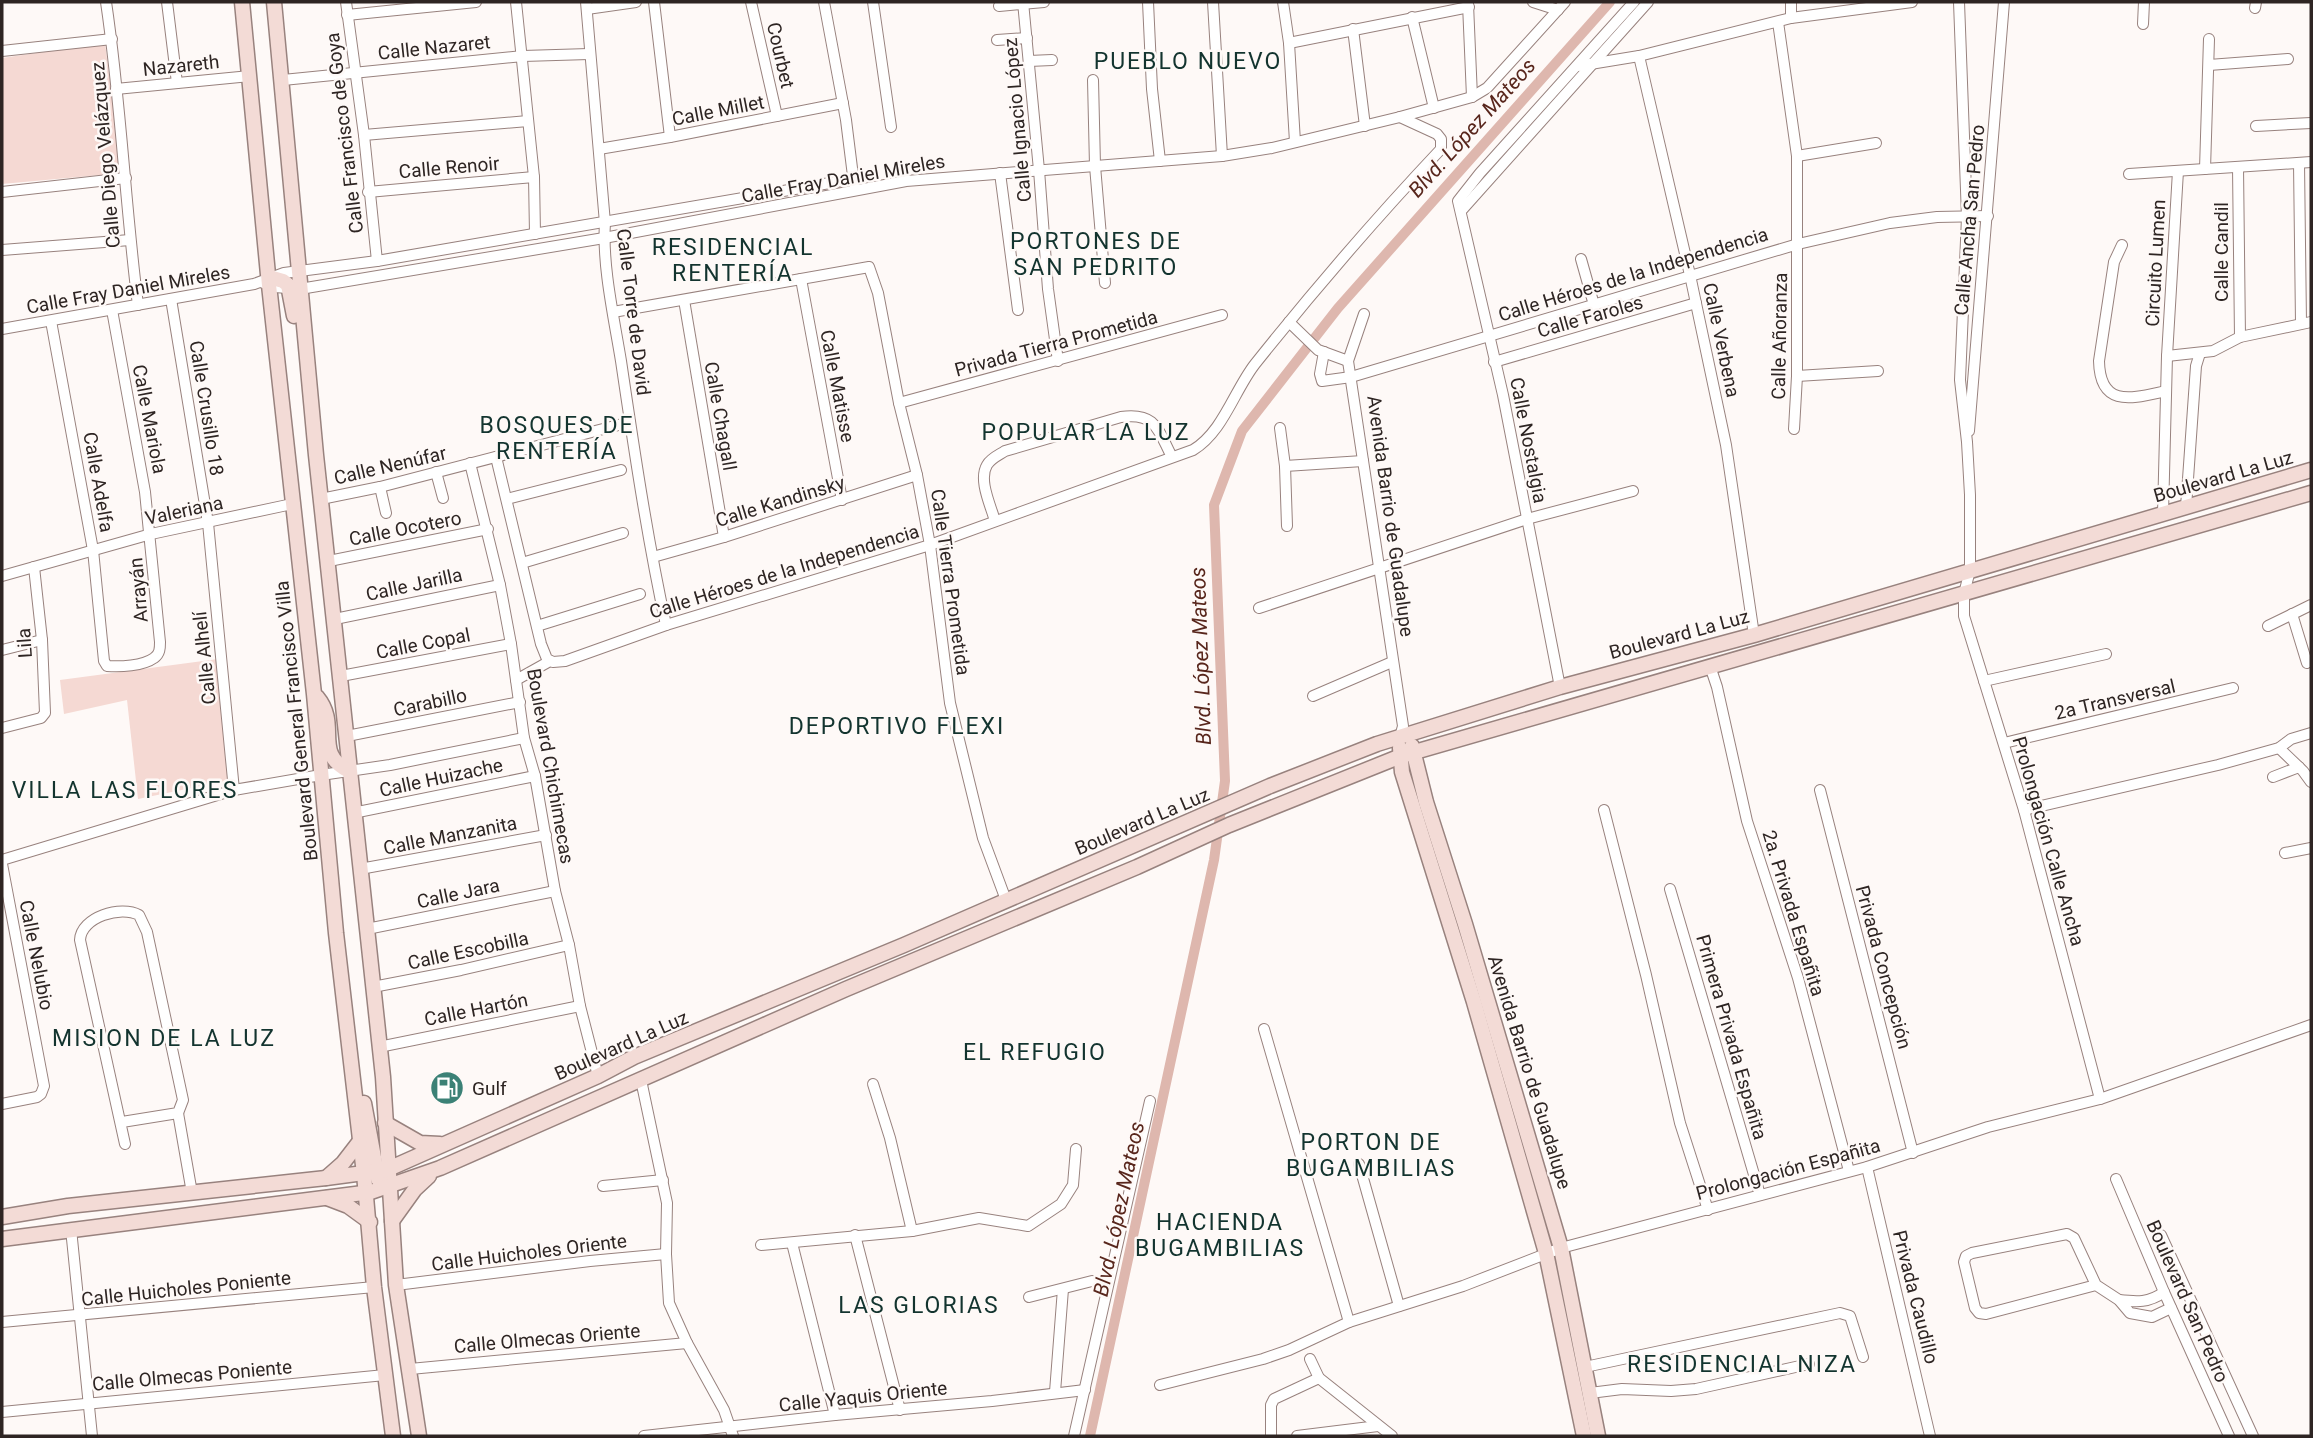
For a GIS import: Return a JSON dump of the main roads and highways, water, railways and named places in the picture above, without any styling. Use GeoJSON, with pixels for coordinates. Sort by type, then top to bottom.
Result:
{"type":"FeatureCollection","features":[{"type":"Feature","properties":{"kind":"main road","name":"Boulevard General Francisco Villa"},"geometry":{"type":"LineString","coordinates":[[242,2],[266,282],[314,694],[359,1141],[386,1188],[392,1221],[396,1286],[419,1436]]}},
{"type":"Feature","properties":{"kind":"main road","name":"Boulevard General Francisco Villa"},"geometry":{"type":"LineString","coordinates":[[274,2],[298,272],[295,289],[312,405],[379,1047],[385,1123],[377,1171],[365,1193],[393,1436]]}},
{"type":"Feature","properties":{"kind":"main road"},"geometry":{"type":"LineString","coordinates":[[266,282],[283,281],[295,289]]}},
{"type":"Feature","properties":{"kind":"main road","name":"Boulevard La Luz"},"geometry":{"type":"LineString","coordinates":[[2,1217],[68,1206],[377,1171],[598,1076],[634,1057],[770,1002],[1234,801],[1404,732],[1754,635],[2311,470]]}},
{"type":"Feature","properties":{"kind":"main road","name":"Boulevard La Luz"},"geometry":{"type":"LineString","coordinates":[[2,1238],[365,1193],[386,1188],[440,1168],[846,989],[1275,805],[1407,754],[2311,493]]}},
{"type":"Feature","properties":{"kind":"main road"},"geometry":{"type":"LineString","coordinates":[[314,694],[323,705],[327,716],[330,755],[335,763],[349,771]]}},
{"type":"Feature","properties":{"kind":"main road","name":"Avenida Barrio de Guadalupe"},"geometry":{"type":"LineString","coordinates":[[1404,732],[1407,754],[1426,802],[1465,924],[1561,1248],[1598,1436]]}},
{"type":"Feature","properties":{"kind":"main road","name":"Avenida Barrio de Guadalupe"},"geometry":{"type":"LineString","coordinates":[[1407,754],[1402,772],[1474,1002],[1546,1253],[1584,1436]]}},
{"type":"Feature","properties":{"kind":"main road"},"geometry":{"type":"LineString","coordinates":[[1270,786],[1275,796],[1275,805]]}},
{"type":"Feature","properties":{"kind":"main road"},"geometry":{"type":"LineString","coordinates":[[352,1076],[365,1108],[377,1171],[376,1181],[386,1188],[387,1233],[393,1255]]}},
{"type":"Feature","properties":{"kind":"main road"},"geometry":{"type":"LineString","coordinates":[[385,1123],[420,1143],[441,1144]]}},
{"type":"Feature","properties":{"kind":"main road"},"geometry":{"type":"LineString","coordinates":[[326,1178],[343,1163],[359,1141]]}},
{"type":"Feature","properties":{"kind":"main road"},"geometry":{"type":"LineString","coordinates":[[392,1221],[415,1189],[440,1168]]}},
{"type":"Feature","properties":{"kind":"main road"},"geometry":{"type":"LineString","coordinates":[[326,1197],[348,1206],[370,1222]]}},
{"type":"Feature","properties":{"kind":"waterway","name":"Blvd. López Mateos"},"geometry":{"type":"LineString","coordinates":[[1090,1436],[1214,860],[1225,781],[1214,505],[1242,431],[1338,308],[1610,2]]}},
{"type":"Feature","properties":{"kind":"place","name":"Gulf"},"geometry":{"type":"Point","coordinates":[447,1088]}},
{"type":"Feature","properties":{"kind":"district","name":"PUEBLO NUEVO"},"geometry":{"type":"Point","coordinates":[1188,61]}},
{"type":"Feature","properties":{"kind":"district","name":"PORTONES DE SAN PEDRITO"},"geometry":{"type":"Point","coordinates":[1096,254]}},
{"type":"Feature","properties":{"kind":"district","name":"RESIDENCIAL RENTERÍA"},"geometry":{"type":"Point","coordinates":[733,260]}},
{"type":"Feature","properties":{"kind":"district","name":"POPULAR LA LUZ"},"geometry":{"type":"Point","coordinates":[1086,432]}},
{"type":"Feature","properties":{"kind":"district","name":"BOSQUES DE RENTERÍA"},"geometry":{"type":"Point","coordinates":[557,438]}},
{"type":"Feature","properties":{"kind":"district","name":"DEPORTIVO FLEXI"},"geometry":{"type":"Point","coordinates":[897,726]}},
{"type":"Feature","properties":{"kind":"district","name":"VILLA LAS FLORES"},"geometry":{"type":"Point","coordinates":[125,790]}},
{"type":"Feature","properties":{"kind":"district","name":"MISION DE LA LUZ"},"geometry":{"type":"Point","coordinates":[164,1038]}},
{"type":"Feature","properties":{"kind":"district","name":"EL REFUGIO"},"geometry":{"type":"Point","coordinates":[1035,1052]}},
{"type":"Feature","properties":{"kind":"district","name":"PORTON DE BUGAMBILIAS"},"geometry":{"type":"Point","coordinates":[1371,1155]}},
{"type":"Feature","properties":{"kind":"district","name":"HACIENDA BUGAMBILIAS"},"geometry":{"type":"Point","coordinates":[1220,1235]}},
{"type":"Feature","properties":{"kind":"district","name":"LAS GLORIAS"},"geometry":{"type":"Point","coordinates":[919,1305]}},
{"type":"Feature","properties":{"kind":"district","name":"RESIDENCIAL NIZA"},"geometry":{"type":"Point","coordinates":[1742,1364]}}]}
